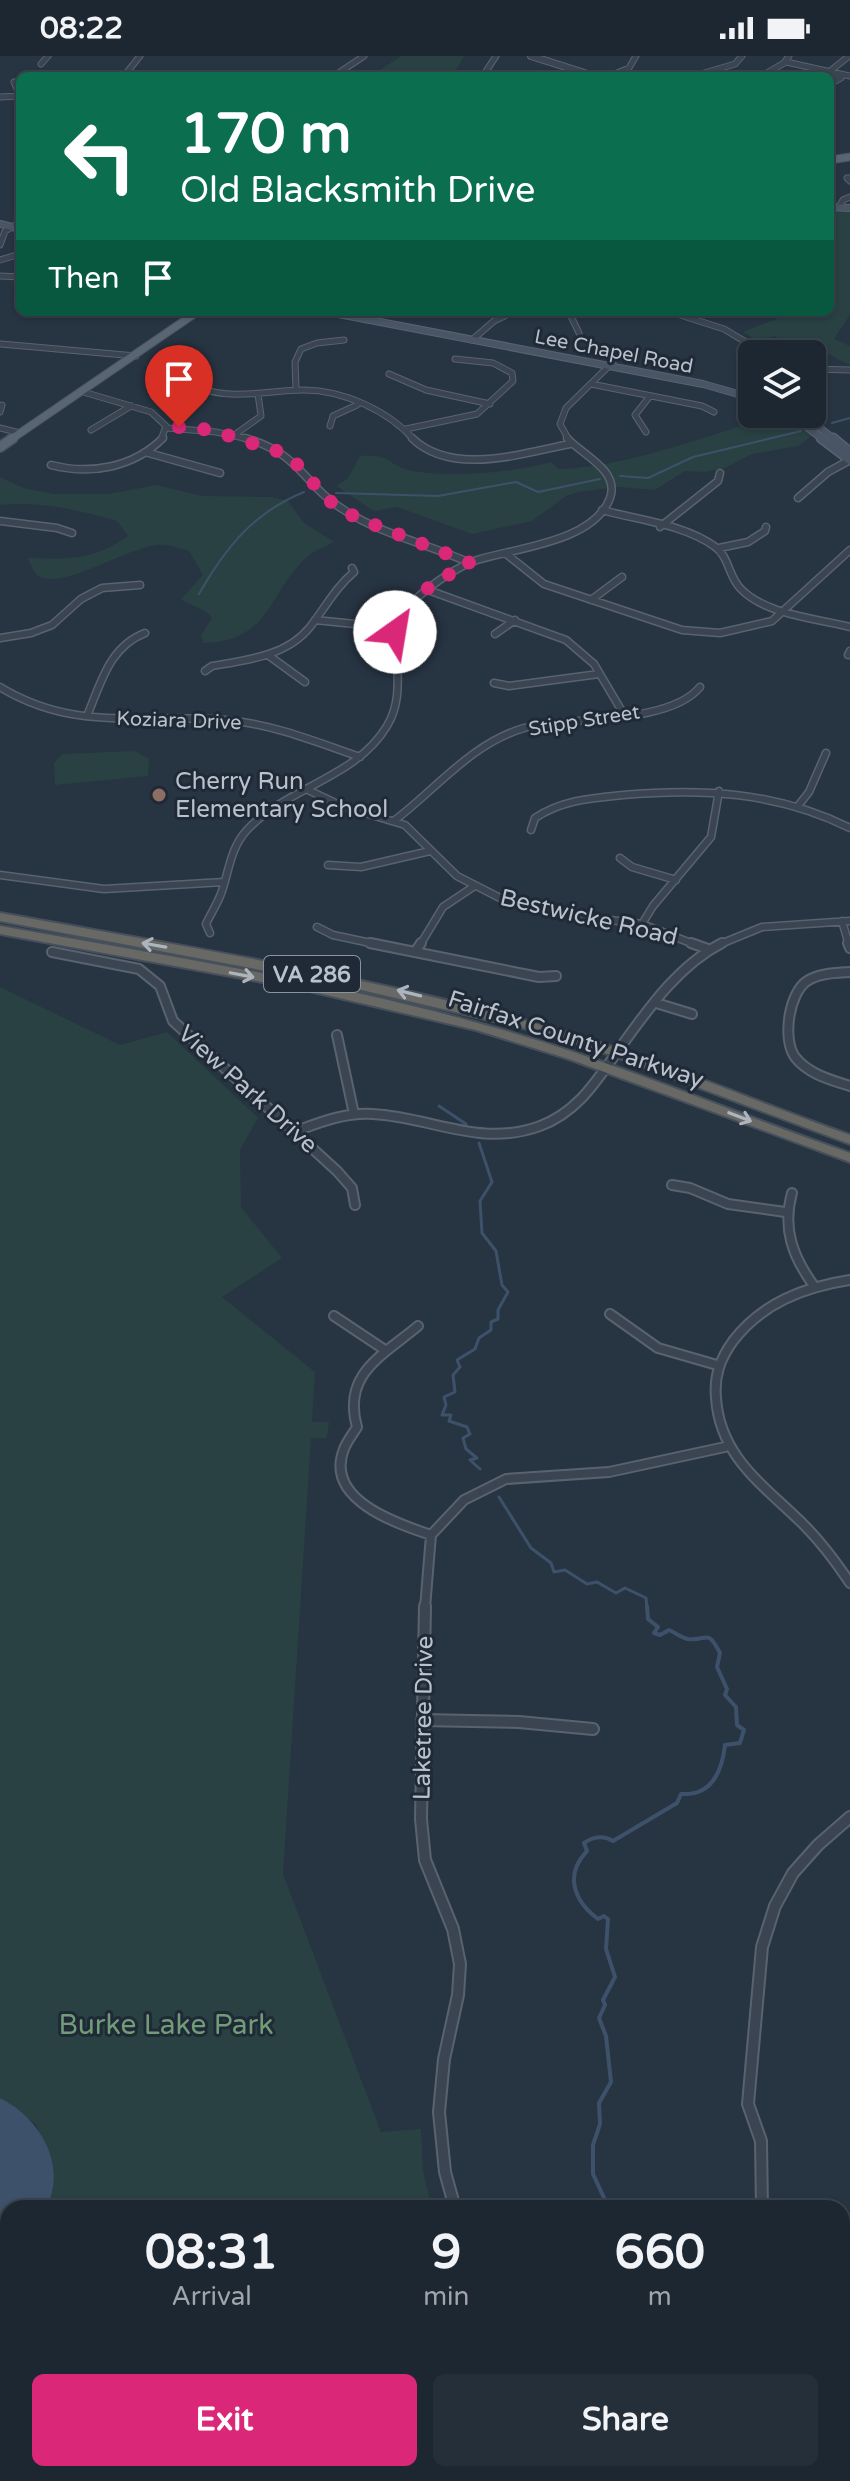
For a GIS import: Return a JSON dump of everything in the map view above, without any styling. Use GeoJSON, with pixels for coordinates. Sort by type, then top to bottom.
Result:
{"type":"FeatureCollection","features":[{"type":"Feature","properties":{"kind":"highway","name":"Fairfax County Parkway"},"geometry":{"type":"LineString","coordinates":[[0,917],[395,990],[535,1026],[619,1053],[850,1140]]}},
{"type":"Feature","properties":{"kind":"highway","name":"Fairfax County Parkway"},"geometry":{"type":"LineString","coordinates":[[0,930],[375,1001],[481,1028],[607,1068],[850,1158]]}},
{"type":"Feature","properties":{"kind":"main road"},"geometry":{"type":"LineString","coordinates":[[834,207],[850,208]]}},
{"type":"Feature","properties":{"kind":"main road"},"geometry":{"type":"LineString","coordinates":[[132,355],[180,316]]}},
{"type":"Feature","properties":{"kind":"main road"},"geometry":{"type":"LineString","coordinates":[[0,447],[191,316]]}},
{"type":"Feature","properties":{"kind":"main road","name":"Lee Chapel Road"},"geometry":{"type":"LineString","coordinates":[[350,316],[611,364],[738,392]]}},
{"type":"Feature","properties":{"kind":"main road","name":"Lee Chapel Road"},"geometry":{"type":"LineString","coordinates":[[372,316],[474,338]]}},
{"type":"Feature","properties":{"kind":"main road"},"geometry":{"type":"LineString","coordinates":[[808,428],[850,460]]}},
{"type":"Feature","properties":{"kind":"main road"},"geometry":{"type":"LineString","coordinates":[[820,428],[850,452]]}},
{"type":"Feature","properties":{"kind":"street"},"geometry":{"type":"LineString","coordinates":[[41,64],[48,56]]}},
{"type":"Feature","properties":{"kind":"street"},"geometry":{"type":"LineString","coordinates":[[127,72],[140,56]]}},
{"type":"Feature","properties":{"kind":"street"},"geometry":{"type":"LineString","coordinates":[[340,72],[364,56]]}},
{"type":"Feature","properties":{"kind":"street"},"geometry":{"type":"LineString","coordinates":[[531,56],[581,72]]}},
{"type":"Feature","properties":{"kind":"street"},"geometry":{"type":"LineString","coordinates":[[620,72],[629,68],[636,56]]}},
{"type":"Feature","properties":{"kind":"street"},"geometry":{"type":"LineString","coordinates":[[708,72],[735,64],[742,56]]}},
{"type":"Feature","properties":{"kind":"street"},"geometry":{"type":"LineString","coordinates":[[834,74],[849,58]]}},
{"type":"Feature","properties":{"kind":"street"},"geometry":{"type":"LineString","coordinates":[[768,72],[788,59],[825,72]]}},
{"type":"Feature","properties":{"kind":"street"},"geometry":{"type":"LineString","coordinates":[[14,82],[16,87]]}},
{"type":"Feature","properties":{"kind":"street"},"geometry":{"type":"LineString","coordinates":[[839,207],[843,200],[850,197]]}},
{"type":"Feature","properties":{"kind":"street"},"geometry":{"type":"LineString","coordinates":[[0,245],[5,231],[16,226]]}},
{"type":"Feature","properties":{"kind":"street"},"geometry":{"type":"LineString","coordinates":[[474,338],[505,316]]}},
{"type":"Feature","properties":{"kind":"street"},"geometry":{"type":"LineString","coordinates":[[571,316],[579,333]]}},
{"type":"Feature","properties":{"kind":"street"},"geometry":{"type":"LineString","coordinates":[[683,316],[724,329],[742,340]]}},
{"type":"Feature","properties":{"kind":"street"},"geometry":{"type":"LineString","coordinates":[[296,389],[293,360],[296,353],[315,344],[344,340]]}},
{"type":"Feature","properties":{"kind":"street"},"geometry":{"type":"LineString","coordinates":[[1,344],[132,355]]}},
{"type":"Feature","properties":{"kind":"street"},"geometry":{"type":"LineString","coordinates":[[406,429],[464,419],[490,404],[512,383],[512,373],[493,363],[455,359]]}},
{"type":"Feature","properties":{"kind":"street"},"geometry":{"type":"LineString","coordinates":[[195,360],[182,373],[189,384],[221,393],[258,394],[296,389],[329,393],[390,418],[426,448],[469,458],[502,457],[570,444]]}},
{"type":"Feature","properties":{"kind":"street"},"geometry":{"type":"LineString","coordinates":[[210,933],[206,924],[224,882],[234,846],[248,828],[262,816],[360,757],[378,739],[396,707],[395,628],[409,606],[470,563],[563,538],[602,510],[611,495],[609,477],[599,465],[570,444],[561,431],[561,417],[611,364]]}},
{"type":"Feature","properties":{"kind":"street"},"geometry":{"type":"LineString","coordinates":[[826,369],[850,370]]}},
{"type":"Feature","properties":{"kind":"street"},"geometry":{"type":"LineString","coordinates":[[389,374],[426,390],[490,404]]}},
{"type":"Feature","properties":{"kind":"street"},"geometry":{"type":"LineString","coordinates":[[591,384],[714,412]]}},
{"type":"Feature","properties":{"kind":"street"},"geometry":{"type":"LineString","coordinates":[[80,391],[156,415],[167,428],[200,428],[233,436],[289,457],[320,493],[355,517],[470,563]]}},
{"type":"Feature","properties":{"kind":"street"},"geometry":{"type":"LineString","coordinates":[[233,436],[261,416],[258,394]]}},
{"type":"Feature","properties":{"kind":"street"},"geometry":{"type":"LineString","coordinates":[[646,432],[635,415],[650,396]]}},
{"type":"Feature","properties":{"kind":"street"},"geometry":{"type":"LineString","coordinates":[[330,426],[333,416],[357,405]]}},
{"type":"Feature","properties":{"kind":"street"},"geometry":{"type":"LineString","coordinates":[[91,430],[131,406]]}},
{"type":"Feature","properties":{"kind":"street"},"geometry":{"type":"LineString","coordinates":[[0,428],[20,433]]}},
{"type":"Feature","properties":{"kind":"street"},"geometry":{"type":"LineString","coordinates":[[51,465],[76,472],[118,467],[162,440],[167,428]]}},
{"type":"Feature","properties":{"kind":"street"},"geometry":{"type":"LineString","coordinates":[[145,452],[220,473]]}},
{"type":"Feature","properties":{"kind":"street"},"geometry":{"type":"LineString","coordinates":[[798,498],[828,472],[850,460]]}},
{"type":"Feature","properties":{"kind":"street"},"geometry":{"type":"LineString","coordinates":[[660,527],[718,481],[720,473]]}},
{"type":"Feature","properties":{"kind":"street"},"geometry":{"type":"LineString","coordinates":[[602,510],[701,539],[719,548],[740,588],[755,598],[850,627]]}},
{"type":"Feature","properties":{"kind":"street"},"geometry":{"type":"LineString","coordinates":[[0,521],[57,528],[72,533]]}},
{"type":"Feature","properties":{"kind":"street"},"geometry":{"type":"LineString","coordinates":[[719,548],[755,539],[766,527]]}},
{"type":"Feature","properties":{"kind":"street"},"geometry":{"type":"LineString","coordinates":[[505,553],[537,581],[675,628],[705,633],[762,625],[787,609],[850,550]]}},
{"type":"Feature","properties":{"kind":"street"},"geometry":{"type":"LineString","coordinates":[[205,671],[212,666],[268,655],[299,639],[315,620],[331,592],[354,572],[352,568]]}},
{"type":"Feature","properties":{"kind":"street"},"geometry":{"type":"LineString","coordinates":[[591,600],[622,577]]}},
{"type":"Feature","properties":{"kind":"street"},"geometry":{"type":"LineString","coordinates":[[0,638],[27,634],[55,624],[81,599],[101,589],[125,584],[140,585]]}},
{"type":"Feature","properties":{"kind":"street"},"geometry":{"type":"LineString","coordinates":[[428,590],[566,640],[587,656],[623,713]]}},
{"type":"Feature","properties":{"kind":"street"},"geometry":{"type":"LineString","coordinates":[[315,620],[395,628]]}},
{"type":"Feature","properties":{"kind":"street"},"geometry":{"type":"LineString","coordinates":[[495,634],[515,620]]}},
{"type":"Feature","properties":{"kind":"street"},"geometry":{"type":"LineString","coordinates":[[87,716],[117,651],[133,637],[145,633]]}},
{"type":"Feature","properties":{"kind":"street"},"geometry":{"type":"LineString","coordinates":[[268,655],[305,682]]}},
{"type":"Feature","properties":{"kind":"street"},"geometry":{"type":"LineString","coordinates":[[494,683],[509,686],[599,674]]}},
{"type":"Feature","properties":{"kind":"street","name":"Koziara Drive"},"geometry":{"type":"LineString","coordinates":[[0,687],[37,707],[87,716],[237,721],[278,730],[360,757]]}},
{"type":"Feature","properties":{"kind":"street","name":"Stipp Street"},"geometry":{"type":"LineString","coordinates":[[395,820],[427,797],[472,753],[495,738],[537,725],[679,704],[694,697],[700,687]]}},
{"type":"Feature","properties":{"kind":"street"},"geometry":{"type":"LineString","coordinates":[[798,806],[809,792],[826,753]]}},
{"type":"Feature","properties":{"kind":"street","name":"Bestwicke Road"},"geometry":{"type":"LineString","coordinates":[[308,790],[342,806],[395,820],[416,834],[430,851],[473,887],[536,910],[642,924],[708,949]]}},
{"type":"Feature","properties":{"kind":"street"},"geometry":{"type":"LineString","coordinates":[[531,830],[531,824],[540,814],[573,802],[669,790],[719,791],[768,798],[798,806],[850,828]]}},
{"type":"Feature","properties":{"kind":"street"},"geometry":{"type":"LineString","coordinates":[[642,924],[711,837],[719,791]]}},
{"type":"Feature","properties":{"kind":"street"},"geometry":{"type":"LineString","coordinates":[[328,865],[361,867],[430,851]]}},
{"type":"Feature","properties":{"kind":"street"},"geometry":{"type":"LineString","coordinates":[[620,858],[632,867],[676,880]]}},
{"type":"Feature","properties":{"kind":"street"},"geometry":{"type":"LineString","coordinates":[[0,875],[104,889],[224,882]]}},
{"type":"Feature","properties":{"kind":"street"},"geometry":{"type":"LineString","coordinates":[[415,952],[443,907],[473,887]]}},
{"type":"Feature","properties":{"kind":"street"},"geometry":{"type":"LineString","coordinates":[[296,1131],[354,1114],[379,1115],[469,1134],[523,1131],[550,1122],[571,1110],[656,1003],[708,949],[735,935],[765,926],[846,921],[850,948]]}},
{"type":"Feature","properties":{"kind":"street"},"geometry":{"type":"LineString","coordinates":[[317,927],[333,935],[415,952],[539,977],[556,976]]}},
{"type":"Feature","properties":{"kind":"street","name":"View Park Drive"},"geometry":{"type":"LineString","coordinates":[[52,952],[139,969],[152,976],[166,994],[166,1009],[173,1021],[296,1131],[350,1185],[355,1205]]}},
{"type":"Feature","properties":{"kind":"street"},"geometry":{"type":"LineString","coordinates":[[850,972],[819,976],[799,987],[792,999],[788,1040],[793,1055],[807,1068],[850,1086]]}},
{"type":"Feature","properties":{"kind":"street"},"geometry":{"type":"LineString","coordinates":[[656,1003],[692,1014]]}},
{"type":"Feature","properties":{"kind":"street"},"geometry":{"type":"LineString","coordinates":[[337,1035],[354,1114]]}},
{"type":"Feature","properties":{"kind":"street"},"geometry":{"type":"LineString","coordinates":[[672,1185],[690,1188],[728,1204],[785,1212]]}},
{"type":"Feature","properties":{"kind":"street"},"geometry":{"type":"LineString","coordinates":[[792,1193],[785,1212],[792,1251],[814,1286]]}},
{"type":"Feature","properties":{"kind":"street"},"geometry":{"type":"LineString","coordinates":[[850,1280],[814,1286],[758,1316],[737,1336],[717,1365],[716,1406],[725,1447],[806,1527],[850,1583]]}},
{"type":"Feature","properties":{"kind":"street"},"geometry":{"type":"LineString","coordinates":[[610,1314],[658,1348],[717,1365]]}},
{"type":"Feature","properties":{"kind":"street"},"geometry":{"type":"LineString","coordinates":[[334,1316],[385,1350]]}},
{"type":"Feature","properties":{"kind":"street"},"geometry":{"type":"LineString","coordinates":[[418,1326],[385,1350],[365,1371],[352,1398],[351,1414],[357,1427],[344,1443],[342,1473],[351,1492],[370,1512],[396,1525],[431,1535],[464,1500],[506,1479],[609,1472],[725,1447]]}},
{"type":"Feature","properties":{"kind":"street","name":"Laketree Drive"},"geometry":{"type":"LineString","coordinates":[[431,1535],[426,1582],[422,1720],[423,1848],[429,1874],[453,1929],[460,1964],[458,1995],[444,2059],[439,2112],[445,2172],[453,2200]]}},
{"type":"Feature","properties":{"kind":"street"},"geometry":{"type":"LineString","coordinates":[[422,1720],[519,1722],[593,1729]]}},
{"type":"Feature","properties":{"kind":"street"},"geometry":{"type":"LineString","coordinates":[[762,2200],[761,2141],[748,2104],[765,1934],[778,1897],[794,1869],[815,1846],[850,1817]]}},
{"type":"Feature","properties":{"kind":"green space"},"geometry":{"type":"Polygon","coordinates":[[[401,56],[464,56],[455,72],[377,72],[401,56]]]}},
{"type":"Feature","properties":{"kind":"green space"},"geometry":{"type":"Polygon","coordinates":[[[834,209],[850,210],[850,315],[834,339],[850,346],[850,365],[826,354],[826,340],[780,340],[774,336],[756,340],[743,332],[783,316],[834,316],[834,209]]]}},
{"type":"Feature","properties":{"kind":"green space"},"geometry":{"type":"Polygon","coordinates":[[[738,427],[800,428],[811,436],[799,446],[752,454],[725,468],[705,472],[685,471],[655,490],[618,487],[578,492],[566,496],[532,521],[472,534],[397,507],[374,511],[336,486],[348,478],[360,456],[384,458],[413,471],[465,474],[500,472],[551,462],[558,469],[584,467],[670,448],[738,427]]]}},
{"type":"Feature","properties":{"kind":"green space"},"geometry":{"type":"Polygon","coordinates":[[[0,477],[24,488],[54,494],[107,494],[157,485],[202,496],[272,497],[288,501],[304,523],[334,542],[311,554],[297,567],[257,623],[244,633],[226,640],[203,643],[201,635],[212,618],[181,599],[203,575],[189,551],[170,546],[145,547],[77,574],[47,579],[37,575],[28,558],[80,557],[103,550],[128,536],[117,521],[88,513],[45,505],[0,505],[0,477]]]}},
{"type":"Feature","properties":{"kind":"green space"},"geometry":{"type":"Polygon","coordinates":[[[135,751],[149,759],[148,776],[55,785],[54,763],[62,754],[135,751]]]}},
{"type":"Feature","properties":{"kind":"green space","name":"Burke Lake Park"},"geometry":{"type":"Polygon","coordinates":[[[0,987],[120,1045],[167,1032],[258,1118],[240,1150],[241,1207],[282,1258],[222,1297],[315,1372],[312,1422],[329,1422],[327,1438],[311,1438],[283,1874],[381,2132],[421,2129],[423,2171],[430,2200],[50,2200],[37,2125],[0,2098],[0,987]]]}},
{"type":"Feature","properties":{"kind":"water"},"geometry":{"type":"Polygon","coordinates":[[[0,2098],[38,2130],[52,2160],[54,2175],[49,2200],[0,2200],[0,2098]]]}},
{"type":"Feature","properties":{"kind":"waterway"},"geometry":{"type":"LineString","coordinates":[[832,423],[850,418]]}},
{"type":"Feature","properties":{"kind":"waterway"},"geometry":{"type":"LineString","coordinates":[[620,476],[648,478],[693,457],[801,431]]}},
{"type":"Feature","properties":{"kind":"waterway"},"geometry":{"type":"LineString","coordinates":[[336,493],[438,496],[516,482],[538,492],[600,479]]}},
{"type":"Feature","properties":{"kind":"waterway"},"geometry":{"type":"LineString","coordinates":[[199,594],[242,533],[270,510],[304,492]]}},
{"type":"Feature","properties":{"kind":"waterway"},"geometry":{"type":"LineString","coordinates":[[439,1106],[466,1124]]}},
{"type":"Feature","properties":{"kind":"waterway"},"geometry":{"type":"LineString","coordinates":[[479,1143],[492,1182],[480,1201],[482,1233],[496,1251],[502,1285],[508,1292],[498,1310],[498,1319],[491,1322],[491,1330],[479,1338],[475,1349],[457,1360],[460,1367],[453,1375],[455,1392],[444,1397],[446,1405],[442,1415],[451,1415],[449,1421],[467,1427],[470,1434],[463,1438],[466,1449],[477,1458],[470,1460],[480,1469]]}},
{"type":"Feature","properties":{"kind":"waterway"},"geometry":{"type":"LineString","coordinates":[[499,1497],[531,1548],[551,1563],[554,1572],[565,1570],[587,1584],[597,1582],[616,1593],[625,1588],[646,1598],[647,1608]]}},
{"type":"Feature","properties":{"kind":"waterway"},"geometry":{"type":"LineString","coordinates":[[605,2200],[593,2174],[593,2145],[600,2124],[599,2103],[611,2082],[606,2036],[599,2018],[605,2005],[603,2000],[615,1977],[606,1949],[608,1919],[604,1916],[598,1919],[583,1904],[575,1887],[576,1869],[587,1851],[584,1843],[598,1838],[613,1841],[677,1803],[681,1794],[691,1794],[707,1786],[718,1773],[725,1745],[740,1743],[744,1730],[737,1725],[736,1707],[725,1695],[727,1689],[717,1667],[720,1653],[712,1641],[707,1637],[688,1639],[669,1630],[660,1635],[654,1633],[658,1627],[648,1619],[647,1606]]}},
{"type":"Feature","properties":{"kind":"place","name":"Cherry Run Elementary School"},"geometry":{"type":"Point","coordinates":[159,795]}},
{"type":"Feature","properties":{"kind":"route"},"geometry":{"type":"LineString","coordinates":[[179,427],[211,430],[280,452],[299,466],[310,483],[328,500],[355,517],[470,563],[419,596],[403,613],[395,632]]}}]}
